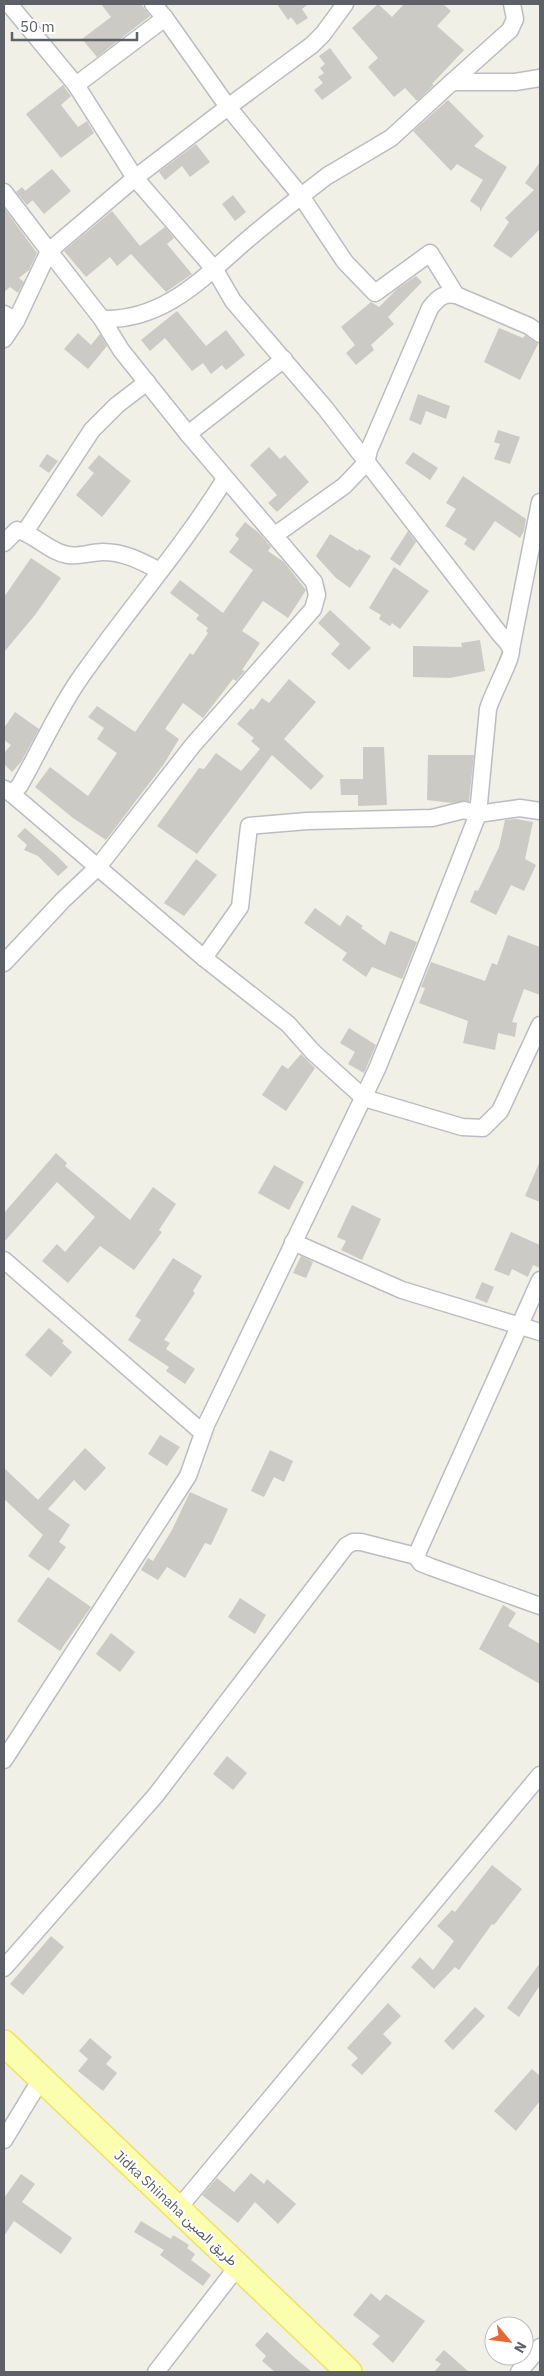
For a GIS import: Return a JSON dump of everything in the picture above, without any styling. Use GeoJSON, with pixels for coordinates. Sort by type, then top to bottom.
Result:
{"type":"FeatureCollection","features":[{"type":"Feature","properties":{"kind":"main road","name":"Jidka Shiinaha طريق الصين"},"geometry":{"type":"LineString","coordinates":[[4,2044],[349,2372]]}},
{"type":"Feature","properties":{"kind":"street"},"geometry":{"type":"LineString","coordinates":[[9,4],[76,85],[135,178],[215,270],[234,300],[325,408],[511,649]]}},
{"type":"Feature","properties":{"kind":"street"},"geometry":{"type":"LineString","coordinates":[[152,4],[165,18],[228,107],[301,196],[345,262],[375,293],[430,253],[456,295]]}},
{"type":"Feature","properties":{"kind":"street"},"geometry":{"type":"LineString","coordinates":[[4,338],[10,317],[49,251],[135,178],[312,45],[324,34],[345,4]]}},
{"type":"Feature","properties":{"kind":"street"},"geometry":{"type":"LineString","coordinates":[[102,319],[141,316],[160,308],[215,270],[240,246],[327,176],[392,138],[510,30],[515,19],[512,4]]}},
{"type":"Feature","properties":{"kind":"street"},"geometry":{"type":"LineString","coordinates":[[76,85],[165,18]]}},
{"type":"Feature","properties":{"kind":"street"},"geometry":{"type":"LineString","coordinates":[[452,82],[515,82],[540,78]]}},
{"type":"Feature","properties":{"kind":"street"},"geometry":{"type":"LineString","coordinates":[[4,192],[102,319],[121,350],[225,479],[275,534],[314,582],[317,595],[313,608],[193,745],[98,867],[63,900],[4,963]]}},
{"type":"Feature","properties":{"kind":"street"},"geometry":{"type":"LineString","coordinates":[[275,534],[344,486],[366,463],[369,450],[430,308],[439,297],[448,294],[456,295],[529,326],[540,334]]}},
{"type":"Feature","properties":{"kind":"street"},"geometry":{"type":"LineString","coordinates":[[188,434],[284,359]]}},
{"type":"Feature","properties":{"kind":"street"},"geometry":{"type":"LineString","coordinates":[[25,532],[92,430],[117,405],[147,382]]}},
{"type":"Feature","properties":{"kind":"street"},"geometry":{"type":"LineString","coordinates":[[225,479],[88,666],[8,791],[204,958],[288,1024],[312,1052],[364,1098],[462,1128],[483,1128],[500,1111],[540,1025]]}},
{"type":"Feature","properties":{"kind":"street"},"geometry":{"type":"LineString","coordinates":[[4,1760],[188,1476],[203,1433],[293,1242],[378,1069],[478,814],[488,709],[492,694],[511,658],[511,649],[537,528],[540,502]]}},
{"type":"Feature","properties":{"kind":"street"},"geometry":{"type":"LineString","coordinates":[[4,543],[17,530],[25,532],[53,550],[68,555],[103,552],[127,554],[160,570]]}},
{"type":"Feature","properties":{"kind":"street"},"geometry":{"type":"LineString","coordinates":[[204,958],[240,907],[249,826],[298,821],[432,818],[464,810],[478,814],[520,808],[540,810]]}},
{"type":"Feature","properties":{"kind":"street"},"geometry":{"type":"LineString","coordinates":[[293,1242],[402,1290],[540,1332]]}},
{"type":"Feature","properties":{"kind":"street"},"geometry":{"type":"LineString","coordinates":[[4,1260],[203,1433]]}},
{"type":"Feature","properties":{"kind":"street"},"geometry":{"type":"LineString","coordinates":[[416,1556],[540,1280]]}},
{"type":"Feature","properties":{"kind":"street"},"geometry":{"type":"LineString","coordinates":[[4,1968],[156,1795],[346,1546],[353,1542],[362,1542],[416,1556],[421,1563],[430,1567],[540,1606]]}},
{"type":"Feature","properties":{"kind":"street"},"geometry":{"type":"LineString","coordinates":[[177,2210],[540,1775]]}},
{"type":"Feature","properties":{"kind":"street"},"geometry":{"type":"LineString","coordinates":[[4,2140],[41,2079]]}},
{"type":"Feature","properties":{"kind":"street"},"geometry":{"type":"LineString","coordinates":[[156,2372],[238,2266]]}},
{"type":"Feature","properties":{"kind":"street"},"geometry":{"type":"LineString","coordinates":[[519,2372],[540,2347]]}},
{"type":"Feature","properties":{"kind":"building"},"geometry":{"type":"Polygon","coordinates":[[[101,4],[141,4],[150,16],[97,57],[82,39],[111,17],[101,4]]]}},
{"type":"Feature","properties":{"kind":"building"},"geometry":{"type":"Polygon","coordinates":[[[277,4],[308,4],[302,9],[308,18],[297,25],[291,17],[288,20],[277,4]]]}},
{"type":"Feature","properties":{"kind":"building"},"geometry":{"type":"Polygon","coordinates":[[[378,4],[392,17],[404,4],[443,4],[451,11],[437,26],[464,50],[432,84],[434,85],[417,101],[405,88],[394,97],[368,67],[378,58],[352,28],[378,4]]]}},
{"type":"Feature","properties":{"kind":"building"},"geometry":{"type":"Polygon","coordinates":[[[330,48],[352,78],[322,100],[314,90],[323,83],[318,77],[324,73],[320,68],[325,64],[319,56],[330,48]]]}},
{"type":"Feature","properties":{"kind":"building"},"geometry":{"type":"Polygon","coordinates":[[[63,85],[71,96],[61,105],[78,127],[87,121],[94,133],[61,158],[26,114],[63,85]]]}},
{"type":"Feature","properties":{"kind":"building"},"geometry":{"type":"Polygon","coordinates":[[[448,100],[484,136],[474,146],[507,167],[480,212],[480,208],[470,201],[483,180],[457,164],[451,171],[413,131],[448,100]]]}},
{"type":"Feature","properties":{"kind":"building"},"geometry":{"type":"Polygon","coordinates":[[[196,144],[210,162],[190,177],[182,166],[165,180],[159,172],[196,144]]]}},
{"type":"Feature","properties":{"kind":"building"},"geometry":{"type":"Polygon","coordinates":[[[540,162],[540,229],[511,258],[493,246],[509,222],[505,218],[534,190],[525,183],[540,162]]]}},
{"type":"Feature","properties":{"kind":"building"},"geometry":{"type":"Polygon","coordinates":[[[52,169],[71,191],[44,214],[25,191],[52,169]]]}},
{"type":"Feature","properties":{"kind":"building"},"geometry":{"type":"Polygon","coordinates":[[[22,187],[33,200],[27,205],[16,192],[22,187]]]}},
{"type":"Feature","properties":{"kind":"building"},"geometry":{"type":"Polygon","coordinates":[[[233,195],[246,212],[235,221],[222,204],[233,195]]]}},
{"type":"Feature","properties":{"kind":"building"},"geometry":{"type":"Polygon","coordinates":[[[4,208],[37,253],[29,270],[19,278],[24,282],[18,293],[10,287],[4,292],[4,208]]]}},
{"type":"Feature","properties":{"kind":"building"},"geometry":{"type":"Polygon","coordinates":[[[112,211],[140,246],[165,227],[174,238],[167,244],[192,274],[166,292],[131,254],[117,266],[110,257],[86,277],[64,251],[112,211]]]}},
{"type":"Feature","properties":{"kind":"building"},"geometry":{"type":"Polygon","coordinates":[[[416,276],[422,282],[388,317],[394,324],[371,345],[374,350],[356,365],[346,353],[355,345],[341,327],[371,302],[379,307],[397,289],[416,276]]]}},
{"type":"Feature","properties":{"kind":"building"},"geometry":{"type":"Polygon","coordinates":[[[177,311],[206,346],[226,330],[245,355],[226,370],[222,365],[211,374],[203,363],[192,371],[165,338],[150,351],[141,340],[177,311]]]}},
{"type":"Feature","properties":{"kind":"building"},"geometry":{"type":"Polygon","coordinates":[[[499,328],[523,338],[525,335],[538,344],[520,380],[484,362],[499,328]]]}},
{"type":"Feature","properties":{"kind":"building"},"geometry":{"type":"Polygon","coordinates":[[[78,333],[91,345],[100,334],[107,346],[88,369],[64,349],[78,333]]]}},
{"type":"Feature","properties":{"kind":"building"},"geometry":{"type":"Polygon","coordinates":[[[418,394],[450,406],[446,419],[426,411],[421,425],[409,420],[418,394]]]}},
{"type":"Feature","properties":{"kind":"building"},"geometry":{"type":"Polygon","coordinates":[[[498,430],[520,437],[510,464],[494,459],[500,444],[494,442],[498,430]]]}},
{"type":"Feature","properties":{"kind":"building"},"geometry":{"type":"Polygon","coordinates":[[[269,447],[280,459],[285,455],[309,482],[277,512],[268,503],[277,495],[250,465],[269,447]]]}},
{"type":"Feature","properties":{"kind":"building"},"geometry":{"type":"Polygon","coordinates":[[[413,452],[438,468],[430,480],[405,463],[413,452]]]}},
{"type":"Feature","properties":{"kind":"building"},"geometry":{"type":"Polygon","coordinates":[[[47,454],[58,461],[49,473],[39,466],[47,454]]]}},
{"type":"Feature","properties":{"kind":"building"},"geometry":{"type":"Polygon","coordinates":[[[99,455],[131,481],[102,517],[76,495],[94,473],[88,468],[99,455]]]}},
{"type":"Feature","properties":{"kind":"building"},"geometry":{"type":"Polygon","coordinates":[[[463,476],[526,519],[524,531],[520,538],[495,521],[474,551],[464,544],[467,539],[445,526],[456,509],[446,503],[463,476]]]}},
{"type":"Feature","properties":{"kind":"building"},"geometry":{"type":"Polygon","coordinates":[[[245,522],[259,533],[271,547],[268,551],[284,562],[306,590],[288,618],[263,601],[242,631],[260,643],[242,670],[245,671],[236,681],[233,679],[203,718],[183,703],[165,729],[179,739],[164,764],[106,840],[73,818],[35,787],[50,767],[88,796],[117,753],[97,739],[104,728],[88,717],[97,706],[135,732],[190,653],[193,655],[208,633],[206,631],[208,628],[196,619],[199,615],[170,593],[180,580],[223,613],[253,570],[229,552],[239,539],[235,535],[245,522]]]}},
{"type":"Feature","properties":{"kind":"building"},"geometry":{"type":"Polygon","coordinates":[[[408,531],[416,542],[400,566],[390,559],[408,531]]]}},
{"type":"Feature","properties":{"kind":"building"},"geometry":{"type":"Polygon","coordinates":[[[330,534],[358,551],[359,549],[371,556],[350,588],[336,578],[316,556],[330,534]]]}},
{"type":"Feature","properties":{"kind":"building"},"geometry":{"type":"Polygon","coordinates":[[[31,558],[61,578],[35,615],[4,652],[4,597],[31,558]]]}},
{"type":"Feature","properties":{"kind":"building"},"geometry":{"type":"Polygon","coordinates":[[[394,567],[429,591],[400,629],[392,623],[390,626],[379,619],[381,615],[369,608],[394,567]]]}},
{"type":"Feature","properties":{"kind":"building"},"geometry":{"type":"Polygon","coordinates":[[[330,610],[371,648],[349,670],[331,654],[340,644],[318,623],[330,610]]]}},
{"type":"Feature","properties":{"kind":"building"},"geometry":{"type":"Polygon","coordinates":[[[480,640],[485,671],[450,678],[413,677],[413,646],[462,647],[461,643],[480,640]]]}},
{"type":"Feature","properties":{"kind":"building"},"geometry":{"type":"Polygon","coordinates":[[[289,679],[316,702],[284,739],[324,776],[311,790],[272,755],[197,854],[157,826],[199,768],[204,769],[216,753],[241,771],[260,749],[251,741],[254,738],[237,724],[251,708],[253,710],[262,698],[269,703],[289,679]]]}},
{"type":"Feature","properties":{"kind":"building"},"geometry":{"type":"Polygon","coordinates":[[[15,712],[39,729],[21,762],[12,772],[4,764],[4,753],[11,745],[4,740],[4,728],[15,712]]]}},
{"type":"Feature","properties":{"kind":"building"},"geometry":{"type":"Polygon","coordinates":[[[363,747],[384,747],[387,805],[358,806],[358,795],[341,795],[340,779],[363,779],[363,747]]]}},
{"type":"Feature","properties":{"kind":"building"},"geometry":{"type":"Polygon","coordinates":[[[428,755],[474,755],[469,801],[452,803],[427,800],[428,755]]]}},
{"type":"Feature","properties":{"kind":"building"},"geometry":{"type":"Polygon","coordinates":[[[516,819],[533,822],[525,859],[536,865],[524,891],[511,885],[496,915],[470,902],[475,890],[478,891],[499,847],[505,820],[516,819]]]}},
{"type":"Feature","properties":{"kind":"building"},"geometry":{"type":"Polygon","coordinates":[[[25,828],[68,867],[58,876],[38,856],[24,850],[27,845],[17,836],[25,828]]]}},
{"type":"Feature","properties":{"kind":"building"},"geometry":{"type":"Polygon","coordinates":[[[196,859],[217,875],[184,916],[164,903],[196,859]]]}},
{"type":"Feature","properties":{"kind":"building"},"geometry":{"type":"Polygon","coordinates":[[[315,908],[340,926],[347,915],[363,926],[361,928],[385,945],[390,931],[417,942],[402,979],[372,967],[366,977],[342,960],[347,953],[304,923],[315,908]]]}},
{"type":"Feature","properties":{"kind":"building"},"geometry":{"type":"Polygon","coordinates":[[[508,935],[540,947],[540,995],[524,989],[512,1022],[517,1023],[515,1037],[498,1033],[495,1050],[463,1043],[468,1021],[419,1003],[425,988],[421,987],[431,962],[485,981],[492,963],[497,965],[508,935]]]}},
{"type":"Feature","properties":{"kind":"building"},"geometry":{"type":"Polygon","coordinates":[[[349,1028],[376,1045],[364,1073],[348,1064],[355,1052],[340,1043],[349,1028]]]}},
{"type":"Feature","properties":{"kind":"building"},"geometry":{"type":"Polygon","coordinates":[[[301,1054],[315,1068],[286,1111],[262,1095],[282,1065],[288,1069],[301,1054]]]}},
{"type":"Feature","properties":{"kind":"building"},"geometry":{"type":"Polygon","coordinates":[[[56,1153],[67,1163],[65,1166],[130,1220],[153,1187],[176,1204],[159,1230],[162,1232],[134,1270],[100,1246],[68,1283],[42,1261],[57,1244],[65,1252],[95,1217],[57,1182],[4,1242],[4,1213],[56,1153]]]}},
{"type":"Feature","properties":{"kind":"building"},"geometry":{"type":"Polygon","coordinates":[[[540,1161],[540,1202],[525,1196],[540,1161]]]}},
{"type":"Feature","properties":{"kind":"building"},"geometry":{"type":"Polygon","coordinates":[[[274,1165],[304,1182],[289,1210],[258,1193],[274,1165]]]}},
{"type":"Feature","properties":{"kind":"building"},"geometry":{"type":"Polygon","coordinates":[[[352,1205],[381,1219],[362,1260],[341,1250],[346,1241],[337,1237],[352,1205]]]}},
{"type":"Feature","properties":{"kind":"building"},"geometry":{"type":"Polygon","coordinates":[[[511,1232],[540,1245],[540,1268],[533,1265],[528,1277],[512,1269],[509,1276],[494,1270],[511,1232]]]}},
{"type":"Feature","properties":{"kind":"building"},"geometry":{"type":"Polygon","coordinates":[[[301,1256],[313,1262],[306,1278],[293,1273],[301,1256]]]}},
{"type":"Feature","properties":{"kind":"building"},"geometry":{"type":"Polygon","coordinates":[[[173,1258],[202,1276],[193,1291],[195,1293],[164,1340],[170,1343],[166,1349],[195,1369],[185,1384],[166,1371],[169,1367],[128,1340],[141,1320],[135,1316],[173,1258]]]}},
{"type":"Feature","properties":{"kind":"building"},"geometry":{"type":"Polygon","coordinates":[[[482,1282],[494,1287],[487,1303],[475,1298],[482,1282]]]}},
{"type":"Feature","properties":{"kind":"building"},"geometry":{"type":"Polygon","coordinates":[[[49,1328],[64,1341],[62,1343],[72,1352],[51,1377],[25,1355],[49,1328]]]}},
{"type":"Feature","properties":{"kind":"building"},"geometry":{"type":"Polygon","coordinates":[[[160,1435],[180,1447],[167,1466],[148,1454],[160,1435]]]}},
{"type":"Feature","properties":{"kind":"building"},"geometry":{"type":"Polygon","coordinates":[[[85,1448],[106,1468],[85,1491],[74,1480],[48,1509],[70,1525],[59,1542],[66,1547],[49,1571],[28,1556],[43,1535],[4,1499],[4,1468],[38,1500],[85,1448]]]}},
{"type":"Feature","properties":{"kind":"building"},"geometry":{"type":"Polygon","coordinates":[[[270,1450],[293,1461],[284,1482],[274,1477],[264,1497],[251,1491],[270,1450]]]}},
{"type":"Feature","properties":{"kind":"building"},"geometry":{"type":"Polygon","coordinates":[[[190,1492],[228,1509],[211,1545],[205,1543],[185,1578],[167,1567],[158,1580],[141,1570],[148,1558],[153,1561],[172,1530],[190,1492]]]}},
{"type":"Feature","properties":{"kind":"building"},"geometry":{"type":"Polygon","coordinates":[[[48,1577],[91,1607],[60,1651],[17,1621],[48,1577]]]}},
{"type":"Feature","properties":{"kind":"building"},"geometry":{"type":"Polygon","coordinates":[[[240,1598],[266,1615],[255,1634],[228,1617],[240,1598]]]}},
{"type":"Feature","properties":{"kind":"building"},"geometry":{"type":"Polygon","coordinates":[[[503,1605],[516,1613],[508,1626],[540,1644],[540,1684],[479,1649],[503,1605]]]}},
{"type":"Feature","properties":{"kind":"building"},"geometry":{"type":"Polygon","coordinates":[[[111,1633],[135,1652],[120,1672],[96,1654],[111,1633]]]}},
{"type":"Feature","properties":{"kind":"building"},"geometry":{"type":"Polygon","coordinates":[[[227,1756],[247,1773],[233,1790],[213,1774],[227,1756]]]}},
{"type":"Feature","properties":{"kind":"building"},"geometry":{"type":"Polygon","coordinates":[[[492,1865],[522,1889],[494,1925],[492,1924],[459,1970],[455,1967],[434,1989],[411,1967],[420,1957],[433,1970],[454,1941],[437,1926],[452,1910],[455,1912],[492,1865]]]}},
{"type":"Feature","properties":{"kind":"building"},"geometry":{"type":"Polygon","coordinates":[[[51,1936],[64,1947],[23,1995],[10,1984],[51,1936]]]}},
{"type":"Feature","properties":{"kind":"building"},"geometry":{"type":"Polygon","coordinates":[[[540,1963],[540,1985],[519,2017],[507,2008],[540,1963]]]}},
{"type":"Feature","properties":{"kind":"building"},"geometry":{"type":"Polygon","coordinates":[[[388,2003],[401,2016],[383,2034],[392,2043],[362,2075],[351,2065],[358,2058],[347,2048],[388,2003]]]}},
{"type":"Feature","properties":{"kind":"building"},"geometry":{"type":"Polygon","coordinates":[[[475,2007],[485,2016],[453,2050],[444,2041],[475,2007]]]}},
{"type":"Feature","properties":{"kind":"building"},"geometry":{"type":"Polygon","coordinates":[[[90,2038],[112,2057],[106,2064],[117,2073],[103,2091],[78,2071],[88,2059],[79,2051],[90,2038]]]}},
{"type":"Feature","properties":{"kind":"building"},"geometry":{"type":"Polygon","coordinates":[[[532,2069],[540,2076],[540,2101],[516,2131],[494,2111],[532,2069]]]}},
{"type":"Feature","properties":{"kind":"building"},"geometry":{"type":"Polygon","coordinates":[[[251,2173],[264,2184],[267,2179],[296,2204],[278,2224],[255,2202],[238,2223],[202,2195],[217,2178],[234,2192],[251,2173]]]}},
{"type":"Feature","properties":{"kind":"building"},"geometry":{"type":"Polygon","coordinates":[[[21,2174],[35,2184],[22,2202],[72,2238],[61,2254],[14,2221],[4,2236],[4,2198],[21,2174]]]}},
{"type":"Feature","properties":{"kind":"building"},"geometry":{"type":"Polygon","coordinates":[[[141,2221],[171,2239],[173,2235],[189,2245],[187,2248],[195,2254],[191,2260],[211,2275],[203,2286],[160,2255],[164,2250],[134,2232],[141,2221]]]}},
{"type":"Feature","properties":{"kind":"building"},"geometry":{"type":"Polygon","coordinates":[[[371,2293],[380,2301],[386,2294],[425,2321],[393,2363],[372,2344],[380,2336],[353,2315],[371,2293]]]}},
{"type":"Feature","properties":{"kind":"building"},"geometry":{"type":"Polygon","coordinates":[[[267,2332],[312,2372],[275,2372],[262,2361],[266,2356],[255,2345],[267,2332]]]}},
{"type":"Feature","properties":{"kind":"building"},"geometry":{"type":"Polygon","coordinates":[[[444,2350],[469,2372],[434,2372],[441,2364],[435,2360],[444,2350]]]}}]}
